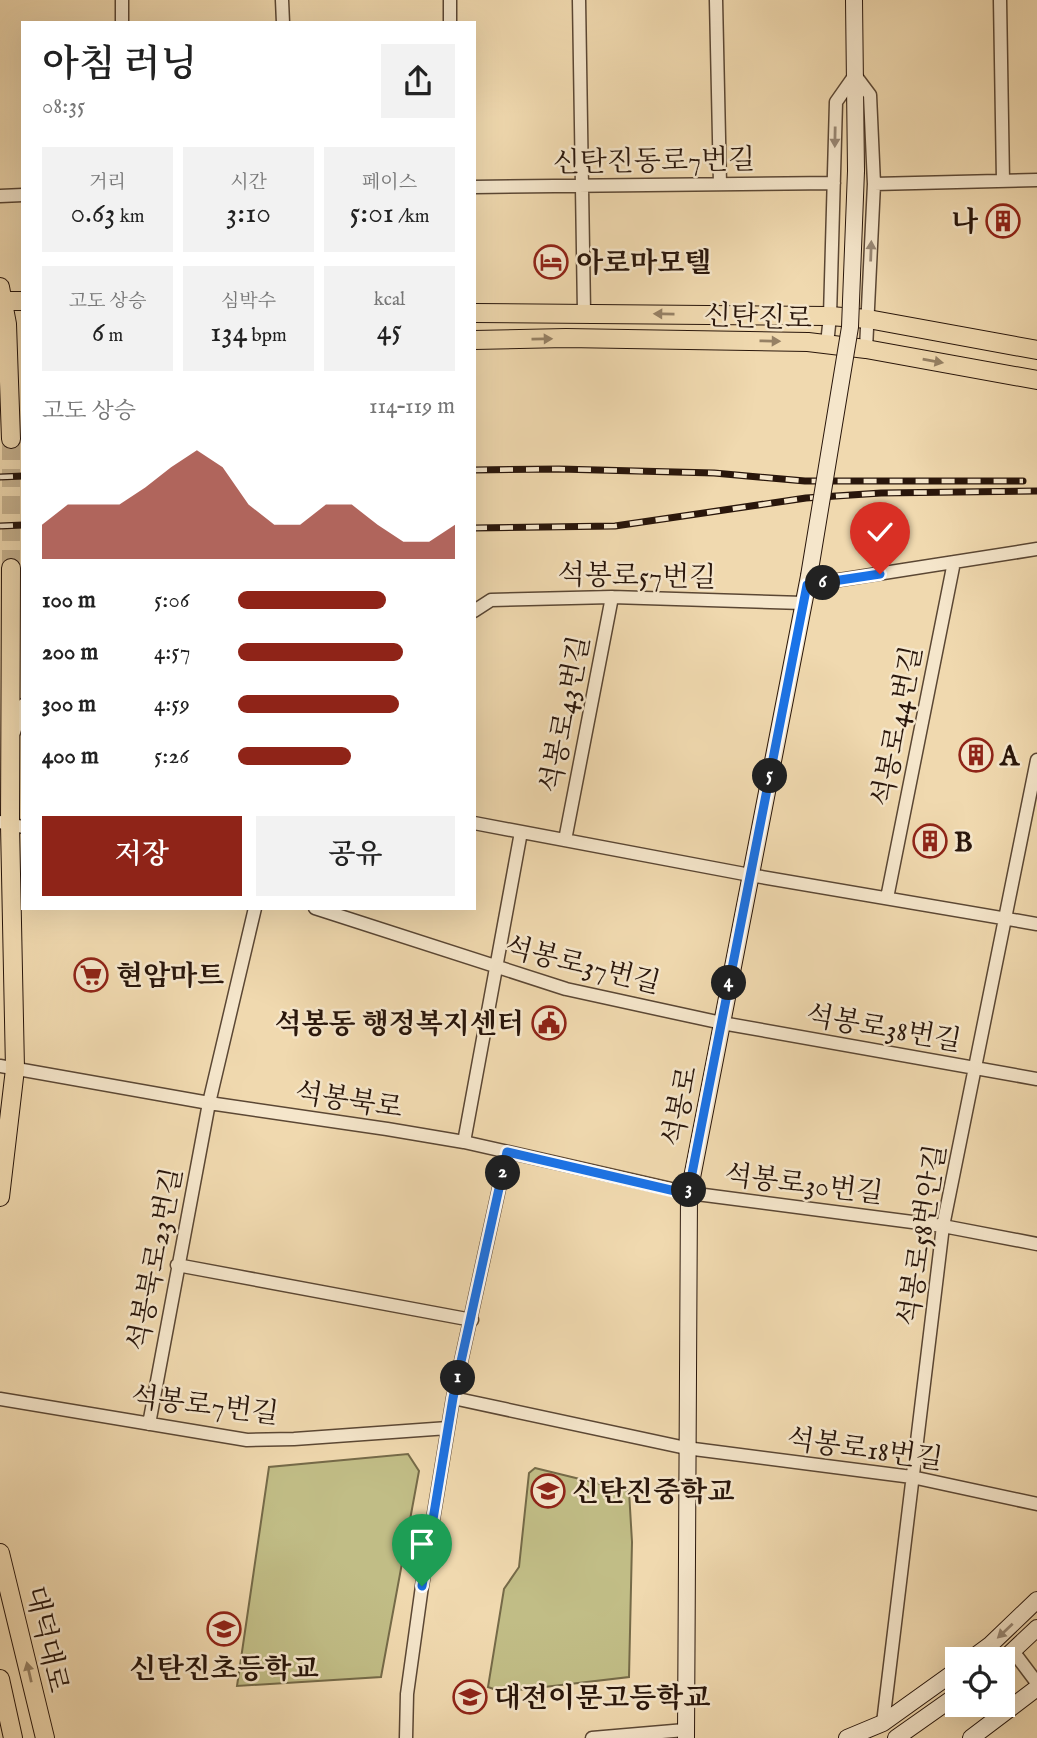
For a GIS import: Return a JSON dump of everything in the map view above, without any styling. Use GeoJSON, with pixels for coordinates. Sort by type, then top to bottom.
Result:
{"type":"FeatureCollection","features":[{"type":"Feature","properties":{"kind":"main road","name":"석봉로"},"geometry":{"type":"LineString","coordinates":[[685,1734],[688,1194],[808,580],[850,327],[856,171],[855,0]]}},
{"type":"Feature","properties":{"kind":"main road"},"geometry":{"type":"LineString","coordinates":[[1,296],[21,301]]}},
{"type":"Feature","properties":{"kind":"main road"},"geometry":{"type":"LineString","coordinates":[[1,296],[10,324],[11,439]]}},
{"type":"Feature","properties":{"kind":"main road","name":"신탄진로"},"geometry":{"type":"LineString","coordinates":[[476,313],[830,316],[868,319],[1037,351]]}},
{"type":"Feature","properties":{"kind":"main road","name":"신탄진로"},"geometry":{"type":"LineString","coordinates":[[476,340],[566,338],[808,342],[866,349],[1037,380]]}},
{"type":"Feature","properties":{"kind":"main road"},"geometry":{"type":"LineString","coordinates":[[990,371],[985,357],[992,354],[1014,358],[1037,351]]}},
{"type":"Feature","properties":{"kind":"main road"},"geometry":{"type":"LineString","coordinates":[[0,1197],[7,1067],[11,568]]}},
{"type":"Feature","properties":{"kind":"main road","name":"대덕대로"},"geometry":{"type":"LineString","coordinates":[[0,1553],[45,1738]]}},
{"type":"Feature","properties":{"kind":"main road"},"geometry":{"type":"LineString","coordinates":[[987,1647],[1037,1600]]}},
{"type":"Feature","properties":{"kind":"main road"},"geometry":{"type":"LineString","coordinates":[[1015,1649],[1037,1628]]}},
{"type":"Feature","properties":{"kind":"main road","name":"대덕대로"},"geometry":{"type":"LineString","coordinates":[[0,1679],[13,1738]]}},
{"type":"Feature","properties":{"kind":"main road"},"geometry":{"type":"LineString","coordinates":[[847,1738],[883,1723],[945,1679]]}},
{"type":"Feature","properties":{"kind":"main road"},"geometry":{"type":"LineString","coordinates":[[971,1738],[1037,1685]]}},
{"type":"Feature","properties":{"kind":"main road"},"geometry":{"type":"LineString","coordinates":[[895,1738],[945,1704]]}},
{"type":"Feature","properties":{"kind":"street"},"geometry":{"type":"LineString","coordinates":[[122,0],[122,21]]}},
{"type":"Feature","properties":{"kind":"street"},"geometry":{"type":"LineString","coordinates":[[282,0],[283,21]]}},
{"type":"Feature","properties":{"kind":"street"},"geometry":{"type":"LineString","coordinates":[[450,0],[450,21]]}},
{"type":"Feature","properties":{"kind":"street"},"geometry":{"type":"LineString","coordinates":[[579,0],[583,312]]}},
{"type":"Feature","properties":{"kind":"street"},"geometry":{"type":"LineString","coordinates":[[716,0],[720,184]]}},
{"type":"Feature","properties":{"kind":"street"},"geometry":{"type":"LineString","coordinates":[[1000,0],[1003,181]]}},
{"type":"Feature","properties":{"kind":"street"},"geometry":{"type":"LineString","coordinates":[[827,344],[836,102],[855,75],[870,95],[874,184],[866,349]]}},
{"type":"Feature","properties":{"kind":"street"},"geometry":{"type":"LineString","coordinates":[[874,184],[1037,180]]}},
{"type":"Feature","properties":{"kind":"street","name":"신탄진동로7번길"},"geometry":{"type":"LineString","coordinates":[[476,187],[834,183]]}},
{"type":"Feature","properties":{"kind":"street"},"geometry":{"type":"LineString","coordinates":[[0,196],[21,195]]}},
{"type":"Feature","properties":{"kind":"street"},"geometry":{"type":"LineString","coordinates":[[808,580],[1037,549]]}},
{"type":"Feature","properties":{"kind":"street","name":"석봉로44번길"},"geometry":{"type":"LineString","coordinates":[[887,898],[954,562]]}},
{"type":"Feature","properties":{"kind":"street","name":"석봉로57번길"},"geometry":{"type":"LineString","coordinates":[[476,610],[492,600],[612,597],[803,603]]}},
{"type":"Feature","properties":{"kind":"street","name":"석봉로43번길"},"geometry":{"type":"LineString","coordinates":[[565,840],[612,597]]}},
{"type":"Feature","properties":{"kind":"street"},"geometry":{"type":"LineString","coordinates":[[10,742],[21,711]]}},
{"type":"Feature","properties":{"kind":"street","name":"석봉로58번안길"},"geometry":{"type":"LineString","coordinates":[[883,1723],[943,1226],[1037,760]]}},
{"type":"Feature","properties":{"kind":"street"},"geometry":{"type":"LineString","coordinates":[[476,823],[750,875],[1037,924]]}},
{"type":"Feature","properties":{"kind":"street"},"geometry":{"type":"LineString","coordinates":[[464,1142],[521,832]]}},
{"type":"Feature","properties":{"kind":"street","name":"석봉북로23번길"},"geometry":{"type":"LineString","coordinates":[[149,1424],[209,1103],[255,910]]}},
{"type":"Feature","properties":{"kind":"street","name":"석봉로37번길"},"geometry":{"type":"LineString","coordinates":[[321,910],[566,989],[722,1023]]}},
{"type":"Feature","properties":{"kind":"street","name":"석봉로38번길"},"geometry":{"type":"LineString","coordinates":[[722,1023],[1037,1079]]}},
{"type":"Feature","properties":{"kind":"street","name":"석봉북로"},"geometry":{"type":"LineString","coordinates":[[7,1067],[209,1103],[464,1142],[688,1194]]}},
{"type":"Feature","properties":{"kind":"street"},"geometry":{"type":"LineString","coordinates":[[406,1738],[407,1694],[453,1398],[507,1152]]}},
{"type":"Feature","properties":{"kind":"street","name":"석봉로30번길"},"geometry":{"type":"LineString","coordinates":[[688,1194],[943,1226],[1037,1244]]}},
{"type":"Feature","properties":{"kind":"street"},"geometry":{"type":"LineString","coordinates":[[177,1265],[472,1320]]}},
{"type":"Feature","properties":{"kind":"street"},"geometry":{"type":"LineString","coordinates":[[453,1398],[686,1448]]}},
{"type":"Feature","properties":{"kind":"street","name":"석봉로7번길"},"geometry":{"type":"LineString","coordinates":[[0,1399],[247,1440],[448,1428]]}},
{"type":"Feature","properties":{"kind":"street","name":"석봉로18번길"},"geometry":{"type":"LineString","coordinates":[[686,1448],[912,1477],[1037,1504]]}},
{"type":"Feature","properties":{"kind":"street"},"geometry":{"type":"LineString","coordinates":[[1015,1663],[1037,1685]]}},
{"type":"Feature","properties":{"kind":"street"},"geometry":{"type":"LineString","coordinates":[[592,1738],[685,1734]]}},
{"type":"Feature","properties":{"kind":"shaded area"},"geometry":{"type":"Polygon","coordinates":[[[408,1454],[419,1471],[381,1677],[237,1686],[269,1467],[408,1454]]]}},
{"type":"Feature","properties":{"kind":"shaded area"},"geometry":{"type":"Polygon","coordinates":[[[535,1468],[629,1491],[632,1542],[629,1677],[502,1692],[488,1687],[504,1589],[519,1567],[529,1473],[535,1468]]]}},
{"type":"Feature","properties":{"kind":"tunnel"},"geometry":{"type":"LineString","coordinates":[[11,439],[11,568]]}},
{"type":"Feature","properties":{"kind":"railway"},"geometry":{"type":"LineString","coordinates":[[476,470],[714,473],[805,481],[1023,481]]}},
{"type":"Feature","properties":{"kind":"railway"},"geometry":{"type":"LineString","coordinates":[[0,477],[21,476]]}},
{"type":"Feature","properties":{"kind":"railway"},"geometry":{"type":"LineString","coordinates":[[476,528],[615,526],[806,498],[881,493],[1037,491]]}},
{"type":"Feature","properties":{"kind":"railway"},"geometry":{"type":"LineString","coordinates":[[0,526],[21,525]]}},
{"type":"Feature","properties":{"kind":"place","name":"나"},"geometry":{"type":"Point","coordinates":[1003,221]}},
{"type":"Feature","properties":{"kind":"place","name":"아로마모텔"},"geometry":{"type":"Point","coordinates":[551,262]}},
{"type":"Feature","properties":{"kind":"place","name":"A"},"geometry":{"type":"Point","coordinates":[976,755]}},
{"type":"Feature","properties":{"kind":"place","name":"B"},"geometry":{"type":"Point","coordinates":[930,841]}},
{"type":"Feature","properties":{"kind":"place","name":"현암마트"},"geometry":{"type":"Point","coordinates":[91,975]}},
{"type":"Feature","properties":{"kind":"place","name":"석봉동 행정복지센터"},"geometry":{"type":"Point","coordinates":[549,1023]}},
{"type":"Feature","properties":{"kind":"place","name":"신탄진중학교"},"geometry":{"type":"Point","coordinates":[548,1491]}},
{"type":"Feature","properties":{"kind":"place","name":"신탄진초등학교"},"geometry":{"type":"Point","coordinates":[224,1629]}},
{"type":"Feature","properties":{"kind":"place","name":"대전이문고등학교"},"geometry":{"type":"Point","coordinates":[470,1697]}},
{"type":"Feature","properties":{"kind":"route"},"geometry":{"type":"LineString","coordinates":[[422,1586],[453,1398],[507,1152],[688,1194],[807,585],[880,574]]}}]}
